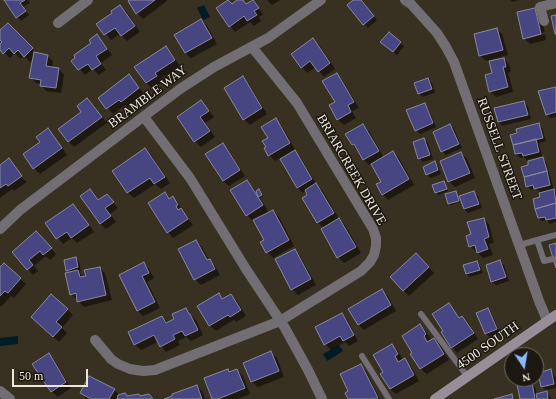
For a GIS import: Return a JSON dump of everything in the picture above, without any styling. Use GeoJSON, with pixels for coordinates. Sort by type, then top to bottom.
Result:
{"type":"FeatureCollection","features":[{"type":"Feature","properties":{"kind":"main road","name":"4500 SOUTH"},"geometry":{"type":"LineString","coordinates":[[435,399],[552,317]]}},
{"type":"Feature","properties":{"kind":"street"},"geometry":{"type":"LineString","coordinates":[[58,23],[88,0]]}},
{"type":"Feature","properties":{"kind":"street","name":"BRAMBLE WAY"},"geometry":{"type":"LineString","coordinates":[[0,229],[20,210],[191,81],[214,66],[252,47],[294,21],[321,0]]}},
{"type":"Feature","properties":{"kind":"street","name":"RUSSELL STREET"},"geometry":{"type":"LineString","coordinates":[[405,0],[411,4],[437,33],[454,62],[520,245],[552,317]]}},
{"type":"Feature","properties":{"kind":"street"},"geometry":{"type":"LineString","coordinates":[[544,21],[540,7],[556,3]]}},
{"type":"Feature","properties":{"kind":"street","name":"BRIARCREEK DRIVE"},"geometry":{"type":"LineString","coordinates":[[95,340],[111,359],[118,364],[130,369],[142,371],[155,370],[280,321],[361,271],[370,262],[374,255],[376,238],[372,229],[297,103],[252,47]]}},
{"type":"Feature","properties":{"kind":"street"},"geometry":{"type":"LineString","coordinates":[[144,117],[190,178],[300,354],[322,399]]}},
{"type":"Feature","properties":{"kind":"street"},"geometry":{"type":"LineString","coordinates":[[0,391],[10,399]]}},
{"type":"Feature","properties":{"kind":"lane"},"geometry":{"type":"LineString","coordinates":[[520,245],[556,235]]}},
{"type":"Feature","properties":{"kind":"lane"},"geometry":{"type":"LineString","coordinates":[[537,240],[544,261],[553,259]]}},
{"type":"Feature","properties":{"kind":"lane"},"geometry":{"type":"LineString","coordinates":[[421,314],[467,376]]}},
{"type":"Feature","properties":{"kind":"lane"},"geometry":{"type":"LineString","coordinates":[[362,356],[389,399]]}},
{"type":"Feature","properties":{"kind":"water"},"geometry":{"type":"Polygon","coordinates":[[[204,5],[210,17],[203,20],[197,8],[204,5]]]}},
{"type":"Feature","properties":{"kind":"water"},"geometry":{"type":"Polygon","coordinates":[[[18,336],[18,344],[0,346],[0,338],[18,336]]]}},
{"type":"Feature","properties":{"kind":"water"},"geometry":{"type":"Polygon","coordinates":[[[339,345],[343,351],[327,361],[323,354],[339,345]]]}},
{"type":"Feature","properties":{"kind":"building"},"geometry":{"type":"Polygon","coordinates":[[[4,0],[25,0],[20,3],[26,11],[16,18],[4,0]]]}},
{"type":"Feature","properties":{"kind":"building"},"geometry":{"type":"Polygon","coordinates":[[[155,0],[136,14],[128,1],[155,0]]]}},
{"type":"Feature","properties":{"kind":"building"},"geometry":{"type":"Polygon","coordinates":[[[228,0],[232,4],[237,0],[243,0],[246,4],[253,0],[259,8],[254,11],[257,15],[247,21],[244,16],[229,27],[216,8],[228,0]]]}},
{"type":"Feature","properties":{"kind":"building"},"geometry":{"type":"Polygon","coordinates":[[[353,0],[361,0],[374,16],[363,25],[347,5],[353,0]]]}},
{"type":"Feature","properties":{"kind":"building"},"geometry":{"type":"Polygon","coordinates":[[[120,5],[135,26],[121,36],[115,28],[104,35],[96,24],[112,13],[111,11],[120,5]]]}},
{"type":"Feature","properties":{"kind":"building"},"geometry":{"type":"Polygon","coordinates":[[[535,8],[541,34],[523,39],[517,12],[535,8]]]}},
{"type":"Feature","properties":{"kind":"building"},"geometry":{"type":"Polygon","coordinates":[[[556,15],[556,34],[555,34],[551,16],[556,15]]]}},
{"type":"Feature","properties":{"kind":"building"},"geometry":{"type":"Polygon","coordinates":[[[201,19],[212,38],[185,53],[174,35],[201,19]]]}},
{"type":"Feature","properties":{"kind":"building"},"geometry":{"type":"Polygon","coordinates":[[[8,23],[33,48],[24,57],[18,50],[14,54],[9,48],[3,54],[0,50],[0,44],[2,42],[0,40],[0,30],[8,23]]]}},
{"type":"Feature","properties":{"kind":"building"},"geometry":{"type":"Polygon","coordinates":[[[497,28],[503,50],[479,56],[474,34],[497,28]]]}},
{"type":"Feature","properties":{"kind":"building"},"geometry":{"type":"Polygon","coordinates":[[[389,32],[401,42],[393,52],[380,42],[389,32]]]}},
{"type":"Feature","properties":{"kind":"building"},"geometry":{"type":"Polygon","coordinates":[[[97,34],[107,49],[96,56],[101,64],[92,70],[88,64],[78,70],[71,61],[75,58],[74,55],[91,43],[89,40],[97,34]]]}},
{"type":"Feature","properties":{"kind":"building"},"geometry":{"type":"Polygon","coordinates":[[[313,38],[330,63],[318,72],[310,61],[301,68],[291,54],[313,38]]]}},
{"type":"Feature","properties":{"kind":"building"},"geometry":{"type":"Polygon","coordinates":[[[166,46],[175,60],[155,73],[157,76],[146,83],[134,67],[166,46]]]}},
{"type":"Feature","properties":{"kind":"building"},"geometry":{"type":"Polygon","coordinates":[[[34,52],[48,55],[46,66],[59,68],[56,88],[40,86],[41,80],[29,78],[34,52]]]}},
{"type":"Feature","properties":{"kind":"building"},"geometry":{"type":"Polygon","coordinates":[[[504,58],[506,67],[503,67],[508,87],[489,92],[485,75],[492,73],[489,61],[504,58]]]}},
{"type":"Feature","properties":{"kind":"building"},"geometry":{"type":"Polygon","coordinates":[[[337,73],[354,102],[348,105],[351,112],[337,120],[329,105],[335,102],[322,81],[337,73]]]}},
{"type":"Feature","properties":{"kind":"building"},"geometry":{"type":"Polygon","coordinates":[[[129,74],[139,88],[121,102],[119,100],[106,109],[98,98],[129,74]]]}},
{"type":"Feature","properties":{"kind":"building"},"geometry":{"type":"Polygon","coordinates":[[[243,76],[262,108],[243,120],[224,88],[243,76]]]}},
{"type":"Feature","properties":{"kind":"building"},"geometry":{"type":"Polygon","coordinates":[[[428,78],[432,89],[418,94],[414,83],[428,78]]]}},
{"type":"Feature","properties":{"kind":"building"},"geometry":{"type":"Polygon","coordinates":[[[556,87],[556,112],[546,115],[538,91],[556,87]]]}},
{"type":"Feature","properties":{"kind":"building"},"geometry":{"type":"Polygon","coordinates":[[[87,98],[102,117],[68,142],[58,129],[81,112],[77,106],[87,98]]]}},
{"type":"Feature","properties":{"kind":"building"},"geometry":{"type":"Polygon","coordinates":[[[201,100],[209,111],[200,117],[210,131],[194,142],[177,117],[201,100]]]}},
{"type":"Feature","properties":{"kind":"building"},"geometry":{"type":"Polygon","coordinates":[[[524,101],[528,115],[498,122],[494,108],[524,101]]]}},
{"type":"Feature","properties":{"kind":"building"},"geometry":{"type":"Polygon","coordinates":[[[425,103],[433,123],[415,131],[406,110],[425,103]]]}},
{"type":"Feature","properties":{"kind":"building"},"geometry":{"type":"Polygon","coordinates":[[[276,118],[290,143],[268,156],[264,148],[266,147],[262,141],[268,138],[261,127],[276,118]]]}},
{"type":"Feature","properties":{"kind":"building"},"geometry":{"type":"Polygon","coordinates":[[[539,123],[543,138],[513,145],[510,135],[517,133],[516,129],[539,123]]]}},
{"type":"Feature","properties":{"kind":"building"},"geometry":{"type":"Polygon","coordinates":[[[363,124],[379,151],[363,160],[354,144],[352,145],[345,134],[363,124]]]}},
{"type":"Feature","properties":{"kind":"building"},"geometry":{"type":"Polygon","coordinates":[[[450,124],[459,144],[441,152],[433,132],[450,124]]]}},
{"type":"Feature","properties":{"kind":"building"},"geometry":{"type":"Polygon","coordinates":[[[48,128],[62,148],[33,169],[23,154],[40,142],[36,137],[48,128]]]}},
{"type":"Feature","properties":{"kind":"building"},"geometry":{"type":"Polygon","coordinates":[[[424,138],[430,155],[418,159],[413,142],[424,138]]]}},
{"type":"Feature","properties":{"kind":"building"},"geometry":{"type":"Polygon","coordinates":[[[536,139],[539,152],[523,156],[522,153],[515,154],[513,145],[536,139]]]}},
{"type":"Feature","properties":{"kind":"building"},"geometry":{"type":"Polygon","coordinates":[[[223,143],[240,170],[223,181],[205,154],[223,143]]]}},
{"type":"Feature","properties":{"kind":"building"},"geometry":{"type":"Polygon","coordinates":[[[145,148],[165,177],[154,184],[150,178],[127,193],[112,171],[145,148]]]}},
{"type":"Feature","properties":{"kind":"building"},"geometry":{"type":"Polygon","coordinates":[[[295,150],[312,179],[297,188],[280,159],[295,150]]]}},
{"type":"Feature","properties":{"kind":"building"},"geometry":{"type":"Polygon","coordinates":[[[393,151],[409,179],[382,195],[376,184],[381,182],[371,164],[393,151]]]}},
{"type":"Feature","properties":{"kind":"building"},"geometry":{"type":"Polygon","coordinates":[[[461,152],[470,173],[448,182],[440,161],[461,152]]]}},
{"type":"Feature","properties":{"kind":"building"},"geometry":{"type":"Polygon","coordinates":[[[543,157],[547,171],[524,177],[521,167],[528,165],[528,161],[543,157]]]}},
{"type":"Feature","properties":{"kind":"building"},"geometry":{"type":"Polygon","coordinates":[[[9,158],[22,176],[8,186],[6,184],[0,188],[0,165],[9,158]]]}},
{"type":"Feature","properties":{"kind":"building"},"geometry":{"type":"Polygon","coordinates":[[[435,161],[438,170],[426,175],[423,167],[435,161]]]}},
{"type":"Feature","properties":{"kind":"building"},"geometry":{"type":"Polygon","coordinates":[[[547,171],[550,185],[534,189],[533,185],[526,187],[524,177],[547,171]]]}},
{"type":"Feature","properties":{"kind":"building"},"geometry":{"type":"Polygon","coordinates":[[[247,180],[263,205],[246,216],[230,190],[247,180]]]}},
{"type":"Feature","properties":{"kind":"building"},"geometry":{"type":"Polygon","coordinates":[[[444,181],[447,189],[435,193],[432,185],[444,181]]]}},
{"type":"Feature","properties":{"kind":"building"},"geometry":{"type":"Polygon","coordinates":[[[316,183],[334,213],[317,223],[302,198],[307,195],[305,190],[316,183]]]}},
{"type":"Feature","properties":{"kind":"building"},"geometry":{"type":"Polygon","coordinates":[[[90,189],[98,200],[107,194],[114,202],[105,208],[111,216],[100,224],[80,196],[90,189]]]}},
{"type":"Feature","properties":{"kind":"building"},"geometry":{"type":"Polygon","coordinates":[[[259,189],[262,195],[258,197],[256,191],[259,189]]]}},
{"type":"Feature","properties":{"kind":"building"},"geometry":{"type":"Polygon","coordinates":[[[554,189],[556,203],[535,209],[533,199],[540,197],[539,193],[554,189]]]}},
{"type":"Feature","properties":{"kind":"building"},"geometry":{"type":"Polygon","coordinates":[[[456,191],[459,201],[448,204],[445,194],[456,191]]]}},
{"type":"Feature","properties":{"kind":"building"},"geometry":{"type":"Polygon","coordinates":[[[474,191],[479,204],[464,209],[459,196],[474,191]]]}},
{"type":"Feature","properties":{"kind":"building"},"geometry":{"type":"Polygon","coordinates":[[[165,192],[169,199],[173,196],[178,205],[176,206],[178,210],[181,208],[188,219],[167,233],[148,203],[165,192]]]}},
{"type":"Feature","properties":{"kind":"building"},"geometry":{"type":"Polygon","coordinates":[[[556,203],[556,218],[546,220],[545,217],[538,218],[535,209],[556,203]]]}},
{"type":"Feature","properties":{"kind":"building"},"geometry":{"type":"Polygon","coordinates":[[[73,204],[89,225],[71,238],[67,232],[56,239],[45,223],[73,204]]]}},
{"type":"Feature","properties":{"kind":"building"},"geometry":{"type":"Polygon","coordinates":[[[273,210],[289,240],[266,253],[260,242],[264,240],[253,220],[273,210]]]}},
{"type":"Feature","properties":{"kind":"building"},"geometry":{"type":"Polygon","coordinates":[[[339,218],[356,247],[337,258],[321,229],[339,218]]]}},
{"type":"Feature","properties":{"kind":"building"},"geometry":{"type":"Polygon","coordinates":[[[484,218],[489,237],[484,239],[488,249],[477,253],[475,245],[469,247],[466,236],[471,234],[467,222],[484,218]]]}},
{"type":"Feature","properties":{"kind":"building"},"geometry":{"type":"Polygon","coordinates":[[[36,231],[52,248],[43,255],[40,251],[29,260],[33,265],[27,270],[12,252],[36,231]]]}},
{"type":"Feature","properties":{"kind":"building"},"geometry":{"type":"Polygon","coordinates":[[[196,240],[207,260],[210,259],[215,269],[194,280],[178,249],[196,240]]]}},
{"type":"Feature","properties":{"kind":"building"},"geometry":{"type":"Polygon","coordinates":[[[556,243],[556,268],[549,245],[556,243]]]}},
{"type":"Feature","properties":{"kind":"building"},"geometry":{"type":"Polygon","coordinates":[[[295,249],[311,279],[291,290],[275,259],[295,249]]]}},
{"type":"Feature","properties":{"kind":"building"},"geometry":{"type":"Polygon","coordinates":[[[416,253],[429,267],[403,291],[390,277],[416,253]]]}},
{"type":"Feature","properties":{"kind":"building"},"geometry":{"type":"Polygon","coordinates":[[[76,257],[78,267],[66,271],[64,260],[76,257]]]}},
{"type":"Feature","properties":{"kind":"building"},"geometry":{"type":"Polygon","coordinates":[[[500,260],[506,277],[491,282],[486,265],[500,260]]]}},
{"type":"Feature","properties":{"kind":"building"},"geometry":{"type":"Polygon","coordinates":[[[477,261],[480,270],[466,274],[463,265],[477,261]]]}},
{"type":"Feature","properties":{"kind":"building"},"geometry":{"type":"Polygon","coordinates":[[[144,262],[149,273],[142,276],[155,302],[137,311],[119,275],[144,262]]]}},
{"type":"Feature","properties":{"kind":"building"},"geometry":{"type":"Polygon","coordinates":[[[4,263],[21,278],[8,293],[5,291],[0,296],[0,267],[4,263]]]}},
{"type":"Feature","properties":{"kind":"building"},"geometry":{"type":"Polygon","coordinates":[[[100,267],[106,295],[77,302],[76,293],[70,295],[65,273],[78,270],[80,277],[86,276],[84,270],[100,267]]]}},
{"type":"Feature","properties":{"kind":"building"},"geometry":{"type":"Polygon","coordinates":[[[382,289],[391,305],[358,325],[348,309],[382,289]]]}},
{"type":"Feature","properties":{"kind":"building"},"geometry":{"type":"Polygon","coordinates":[[[219,293],[222,299],[231,294],[241,310],[230,317],[228,315],[209,326],[197,306],[219,293]]]}},
{"type":"Feature","properties":{"kind":"building"},"geometry":{"type":"Polygon","coordinates":[[[51,294],[68,309],[56,322],[62,327],[53,337],[31,317],[51,294]]]}},
{"type":"Feature","properties":{"kind":"building"},"geometry":{"type":"Polygon","coordinates":[[[449,303],[459,318],[462,316],[474,333],[451,348],[441,332],[443,331],[432,314],[449,303]]]}},
{"type":"Feature","properties":{"kind":"building"},"geometry":{"type":"Polygon","coordinates":[[[186,308],[198,330],[185,336],[182,331],[173,335],[175,339],[160,347],[154,335],[134,345],[128,332],[162,316],[166,323],[174,319],[172,314],[186,308]]]}},
{"type":"Feature","properties":{"kind":"building"},"geometry":{"type":"Polygon","coordinates":[[[488,308],[497,329],[485,334],[476,313],[488,308]]]}},
{"type":"Feature","properties":{"kind":"building"},"geometry":{"type":"Polygon","coordinates":[[[342,313],[354,335],[343,341],[340,336],[324,345],[315,327],[342,313]]]}},
{"type":"Feature","properties":{"kind":"building"},"geometry":{"type":"Polygon","coordinates":[[[420,324],[426,334],[424,336],[427,342],[434,338],[444,354],[420,369],[410,354],[412,353],[402,336],[420,324]]]}},
{"type":"Feature","properties":{"kind":"building"},"geometry":{"type":"Polygon","coordinates":[[[392,344],[398,354],[395,356],[398,362],[405,358],[414,375],[390,389],[380,374],[383,372],[373,355],[392,344]]]}},
{"type":"Feature","properties":{"kind":"building"},"geometry":{"type":"Polygon","coordinates":[[[271,351],[279,371],[251,382],[243,363],[271,351]]]}},
{"type":"Feature","properties":{"kind":"building"},"geometry":{"type":"Polygon","coordinates":[[[49,353],[66,382],[51,392],[32,364],[49,353]]]}},
{"type":"Feature","properties":{"kind":"building"},"geometry":{"type":"Polygon","coordinates":[[[361,364],[378,398],[376,399],[348,399],[345,393],[348,391],[340,374],[361,364]]]}},
{"type":"Feature","properties":{"kind":"building"},"geometry":{"type":"Polygon","coordinates":[[[228,369],[229,372],[237,369],[245,388],[218,399],[212,399],[204,378],[228,369]]]}},
{"type":"Feature","properties":{"kind":"building"},"geometry":{"type":"Polygon","coordinates":[[[551,369],[554,384],[544,386],[544,371],[551,369]]]}},
{"type":"Feature","properties":{"kind":"building"},"geometry":{"type":"Polygon","coordinates":[[[89,376],[115,389],[109,399],[91,399],[80,393],[89,376]]]}},
{"type":"Feature","properties":{"kind":"building"},"geometry":{"type":"Polygon","coordinates":[[[197,385],[202,399],[164,399],[172,396],[172,394],[197,385]]]}},
{"type":"Feature","properties":{"kind":"building"},"geometry":{"type":"Polygon","coordinates":[[[517,387],[533,387],[535,399],[520,399],[517,387]]]}},
{"type":"Feature","properties":{"kind":"building"},"geometry":{"type":"Polygon","coordinates":[[[547,391],[548,399],[537,399],[536,394],[547,391]]]}},
{"type":"Feature","properties":{"kind":"building"},"geometry":{"type":"Polygon","coordinates":[[[125,393],[127,396],[149,394],[153,399],[117,399],[118,395],[125,393]]]}},
{"type":"Feature","properties":{"kind":"building"},"geometry":{"type":"Polygon","coordinates":[[[512,394],[513,399],[494,399],[512,394]]]}}]}
